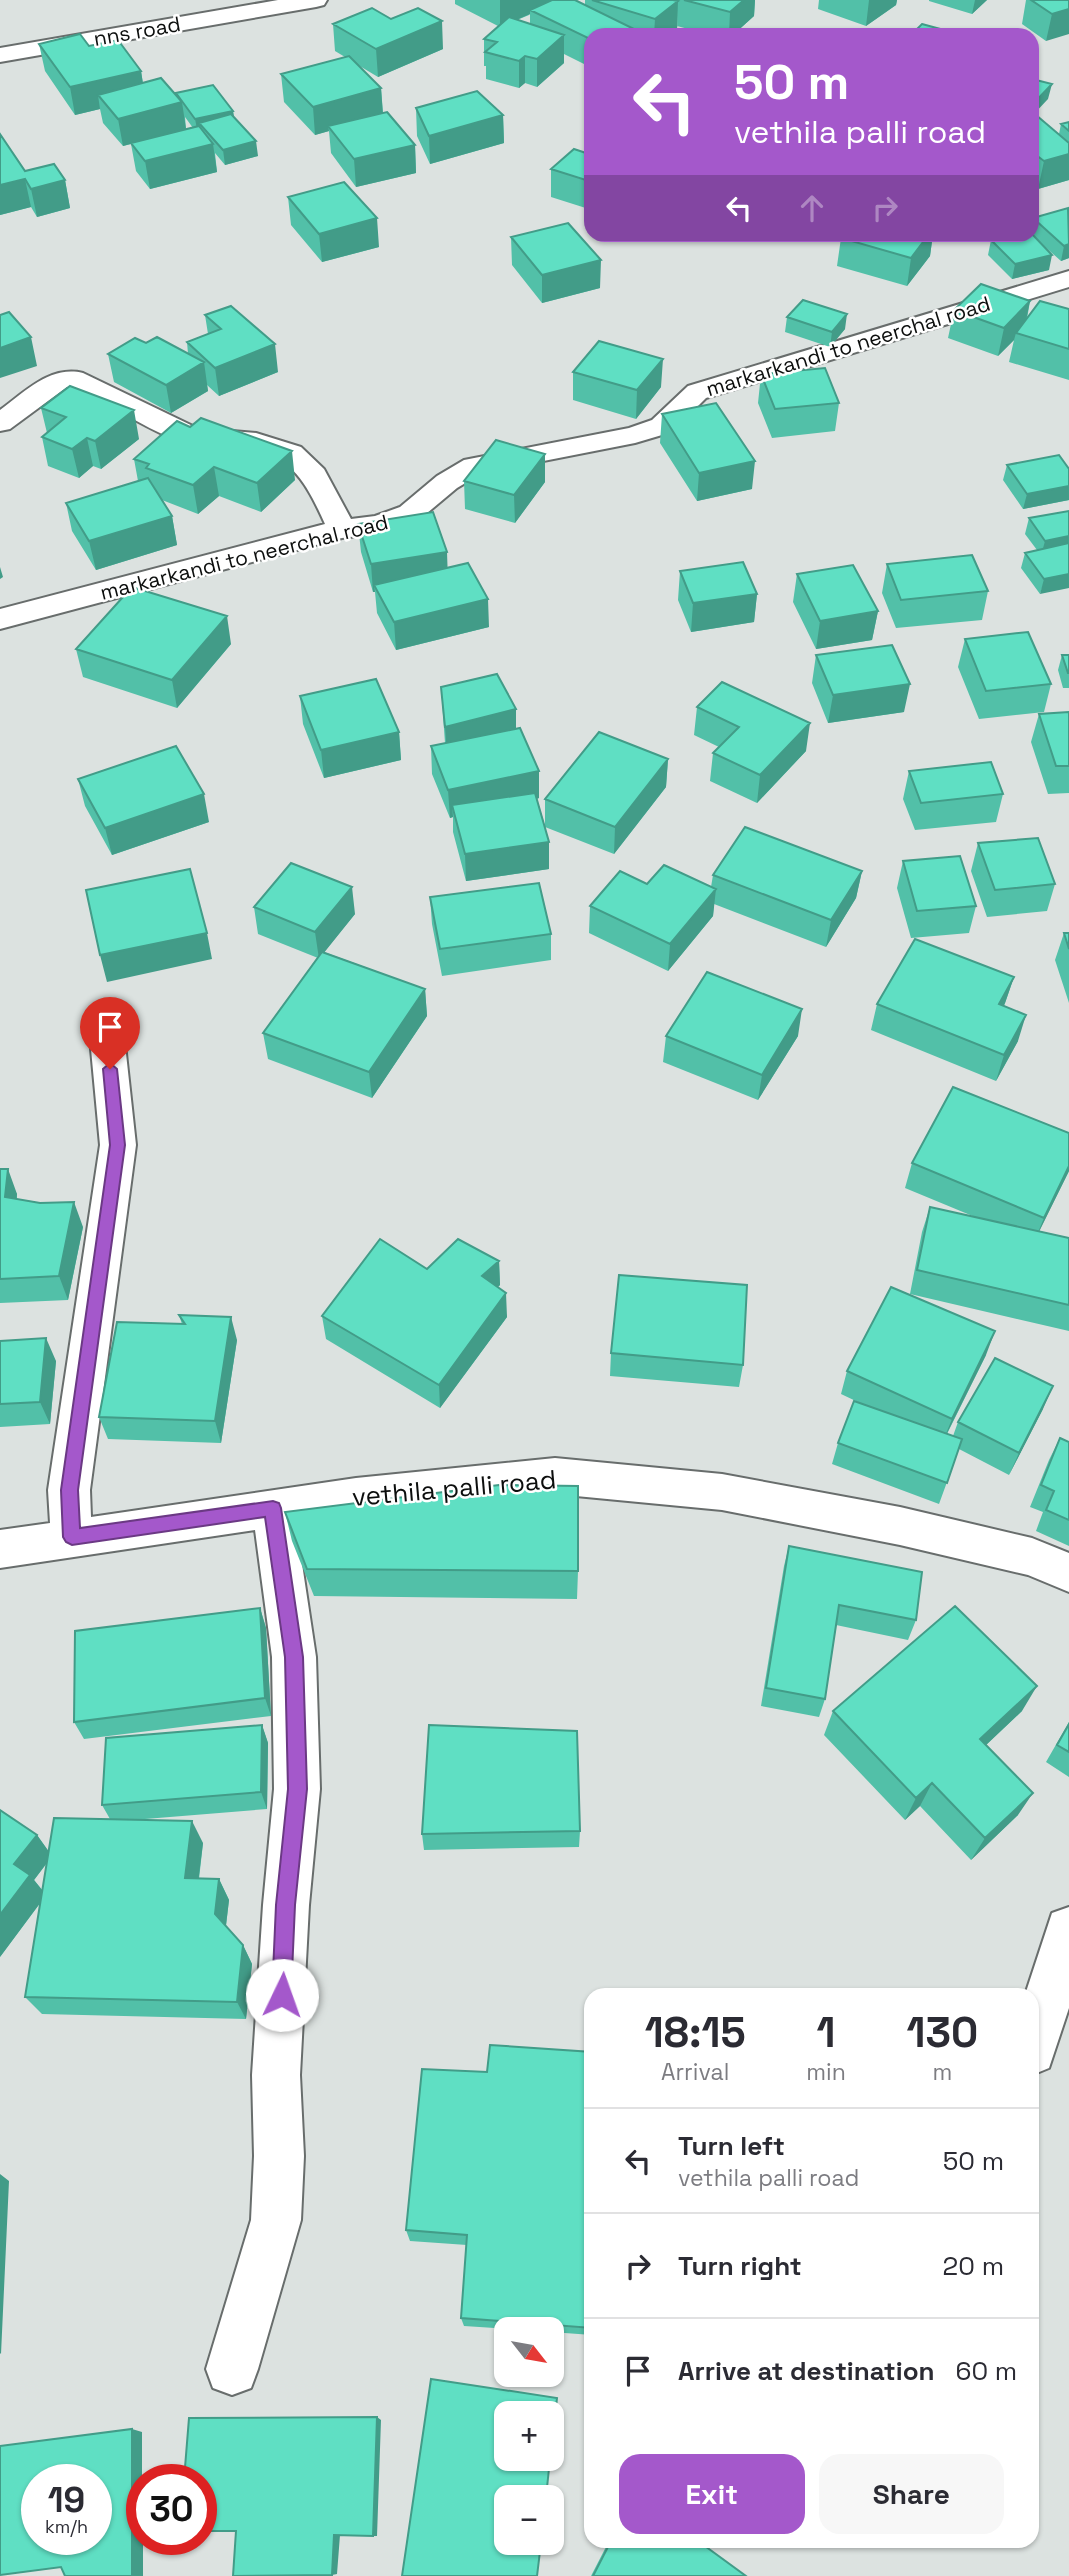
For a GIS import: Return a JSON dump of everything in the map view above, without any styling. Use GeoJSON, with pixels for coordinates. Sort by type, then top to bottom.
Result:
{"type":"FeatureCollection","features":[{"type":"Feature","properties":{"kind":"street","name":"nns road"},"geometry":{"type":"LineString","coordinates":[[0,55],[316,0]]}},
{"type":"Feature","properties":{"kind":"street","name":"markarkandi to neerchal road"},"geometry":{"type":"LineString","coordinates":[[0,619],[341,530],[379,524],[410,513],[447,482],[474,466],[635,435],[662,426],[697,392],[1069,279]]}},
{"type":"Feature","properties":{"kind":"street"},"geometry":{"type":"LineString","coordinates":[[0,423],[60,380],[74,379],[192,436],[261,442],[288,452],[310,466],[321,482],[341,530]]}},
{"type":"Feature","properties":{"kind":"street"},"geometry":{"type":"LineString","coordinates":[[72,1537],[69,1490],[118,1145],[105,1017]]}},
{"type":"Feature","properties":{"kind":"street","name":"vethila palli road"},"geometry":{"type":"LineString","coordinates":[[0,1549],[273,1508],[555,1476],[722,1492],[859,1518],[1032,1557],[1069,1573]]}},
{"type":"Feature","properties":{"kind":"street"},"geometry":{"type":"LineString","coordinates":[[232,2369],[276,2220],[279,2156],[276,2075],[286,1905],[298,1789],[294,1657],[273,1508]]}},
{"type":"Feature","properties":{"kind":"street"},"geometry":{"type":"LineString","coordinates":[[1039,2028],[1069,1930]]}},
{"type":"Feature","properties":{"kind":"building"},"geometry":{"type":"Polygon","coordinates":[[[552,0],[575,0],[632,28],[584,28],[584,36],[530,10],[552,0]]]}},
{"type":"Feature","properties":{"kind":"building"},"geometry":{"type":"Polygon","coordinates":[[[592,0],[673,0],[678,1],[655,19],[592,0]]]}},
{"type":"Feature","properties":{"kind":"building"},"geometry":{"type":"Polygon","coordinates":[[[684,0],[744,0],[730,12],[684,0]]]}},
{"type":"Feature","properties":{"kind":"building"},"geometry":{"type":"Polygon","coordinates":[[[1031,0],[1069,0],[1069,9],[1052,14],[1031,0]]]}},
{"type":"Feature","properties":{"kind":"building"},"geometry":{"type":"Polygon","coordinates":[[[372,8],[391,19],[418,8],[442,21],[376,49],[333,24],[372,8]]]}},
{"type":"Feature","properties":{"kind":"building"},"geometry":{"type":"Polygon","coordinates":[[[509,17],[564,35],[537,59],[525,56],[519,61],[485,52],[497,42],[484,39],[509,17]]]}},
{"type":"Feature","properties":{"kind":"building"},"geometry":{"type":"Polygon","coordinates":[[[922,24],[937,28],[918,28],[922,24]]]}},
{"type":"Feature","properties":{"kind":"building"},"geometry":{"type":"Polygon","coordinates":[[[80,34],[89,46],[118,40],[141,71],[70,87],[39,44],[80,34]]]}},
{"type":"Feature","properties":{"kind":"building"},"geometry":{"type":"Polygon","coordinates":[[[349,56],[381,88],[313,107],[281,74],[349,56]]]}},
{"type":"Feature","properties":{"kind":"building"},"geometry":{"type":"Polygon","coordinates":[[[161,78],[182,102],[118,119],[98,95],[161,78]]]}},
{"type":"Feature","properties":{"kind":"building"},"geometry":{"type":"Polygon","coordinates":[[[1039,81],[1052,84],[1039,98],[1039,81]]]}},
{"type":"Feature","properties":{"kind":"building"},"geometry":{"type":"Polygon","coordinates":[[[213,85],[233,111],[195,119],[176,93],[213,85]]]}},
{"type":"Feature","properties":{"kind":"building"},"geometry":{"type":"Polygon","coordinates":[[[477,91],[503,115],[429,136],[416,108],[477,91]]]}},
{"type":"Feature","properties":{"kind":"building"},"geometry":{"type":"Polygon","coordinates":[[[387,112],[415,145],[354,159],[328,126],[387,112]]]}},
{"type":"Feature","properties":{"kind":"building"},"geometry":{"type":"Polygon","coordinates":[[[231,114],[256,141],[223,150],[199,123],[231,114]]]}},
{"type":"Feature","properties":{"kind":"building"},"geometry":{"type":"Polygon","coordinates":[[[1039,118],[1069,143],[1069,154],[1044,161],[1039,157],[1039,118]]]}},
{"type":"Feature","properties":{"kind":"building"},"geometry":{"type":"Polygon","coordinates":[[[1069,122],[1069,131],[1061,124],[1069,122]]]}},
{"type":"Feature","properties":{"kind":"building"},"geometry":{"type":"Polygon","coordinates":[[[199,126],[213,144],[145,161],[131,143],[199,126]]]}},
{"type":"Feature","properties":{"kind":"building"},"geometry":{"type":"Polygon","coordinates":[[[0,134],[25,171],[54,164],[65,180],[31,189],[25,179],[0,185],[0,134]]]}},
{"type":"Feature","properties":{"kind":"building"},"geometry":{"type":"Polygon","coordinates":[[[574,149],[584,152],[584,179],[551,169],[574,149]]]}},
{"type":"Feature","properties":{"kind":"building"},"geometry":{"type":"Polygon","coordinates":[[[344,182],[377,218],[319,234],[288,197],[344,182]]]}},
{"type":"Feature","properties":{"kind":"building"},"geometry":{"type":"Polygon","coordinates":[[[1068,208],[1069,244],[1064,246],[1039,223],[1039,216],[1068,208]]]}},
{"type":"Feature","properties":{"kind":"building"},"geometry":{"type":"Polygon","coordinates":[[[568,223],[601,260],[542,275],[511,237],[568,223]]]}},
{"type":"Feature","properties":{"kind":"building"},"geometry":{"type":"Polygon","coordinates":[[[1039,241],[1052,255],[1015,264],[993,242],[1039,241]]]}},
{"type":"Feature","properties":{"kind":"building"},"geometry":{"type":"Polygon","coordinates":[[[855,242],[923,242],[911,258],[855,242]]]}},
{"type":"Feature","properties":{"kind":"building"},"geometry":{"type":"Polygon","coordinates":[[[981,284],[1030,301],[1004,328],[954,310],[981,284]]]}},
{"type":"Feature","properties":{"kind":"building"},"geometry":{"type":"Polygon","coordinates":[[[803,300],[847,314],[832,332],[787,317],[803,300]]]}},
{"type":"Feature","properties":{"kind":"building"},"geometry":{"type":"Polygon","coordinates":[[[1040,301],[1069,309],[1069,349],[1016,333],[1040,301]]]}},
{"type":"Feature","properties":{"kind":"building"},"geometry":{"type":"Polygon","coordinates":[[[231,306],[275,344],[215,368],[187,342],[221,329],[205,315],[231,306]]]}},
{"type":"Feature","properties":{"kind":"building"},"geometry":{"type":"Polygon","coordinates":[[[9,312],[31,337],[0,348],[0,315],[9,312]]]}},
{"type":"Feature","properties":{"kind":"building"},"geometry":{"type":"Polygon","coordinates":[[[157,337],[204,362],[166,385],[108,354],[135,338],[146,343],[157,337]]]}},
{"type":"Feature","properties":{"kind":"building"},"geometry":{"type":"Polygon","coordinates":[[[599,341],[663,359],[637,390],[573,372],[599,341]]]}},
{"type":"Feature","properties":{"kind":"building"},"geometry":{"type":"Polygon","coordinates":[[[825,368],[839,403],[775,409],[761,374],[825,368]]]}},
{"type":"Feature","properties":{"kind":"building"},"geometry":{"type":"Polygon","coordinates":[[[70,386],[134,410],[95,441],[87,438],[72,449],[42,437],[66,417],[41,408],[70,386]]]}},
{"type":"Feature","properties":{"kind":"building"},"geometry":{"type":"Polygon","coordinates":[[[716,403],[755,461],[699,473],[662,414],[716,403]]]}},
{"type":"Feature","properties":{"kind":"building"},"geometry":{"type":"Polygon","coordinates":[[[201,418],[292,451],[257,483],[214,467],[193,485],[146,468],[149,464],[134,459],[177,421],[190,427],[201,418]]]}},
{"type":"Feature","properties":{"kind":"building"},"geometry":{"type":"Polygon","coordinates":[[[496,440],[545,454],[514,495],[464,481],[496,440]]]}},
{"type":"Feature","properties":{"kind":"building"},"geometry":{"type":"Polygon","coordinates":[[[1059,455],[1069,469],[1069,486],[1027,494],[1007,465],[1059,455]]]}},
{"type":"Feature","properties":{"kind":"building"},"geometry":{"type":"Polygon","coordinates":[[[148,478],[172,516],[89,541],[66,503],[148,478]]]}},
{"type":"Feature","properties":{"kind":"building"},"geometry":{"type":"Polygon","coordinates":[[[1069,511],[1069,536],[1045,541],[1029,518],[1069,511]]]}},
{"type":"Feature","properties":{"kind":"building"},"geometry":{"type":"Polygon","coordinates":[[[433,512],[447,552],[371,564],[358,524],[433,512]]]}},
{"type":"Feature","properties":{"kind":"building"},"geometry":{"type":"Polygon","coordinates":[[[1069,543],[1069,574],[1044,579],[1025,553],[1069,543]]]}},
{"type":"Feature","properties":{"kind":"building"},"geometry":{"type":"Polygon","coordinates":[[[972,555],[988,591],[901,600],[887,564],[972,555]]]}},
{"type":"Feature","properties":{"kind":"building"},"geometry":{"type":"Polygon","coordinates":[[[743,562],[757,594],[693,603],[680,571],[743,562]]]}},
{"type":"Feature","properties":{"kind":"building"},"geometry":{"type":"Polygon","coordinates":[[[468,563],[488,599],[394,622],[374,585],[468,563]]]}},
{"type":"Feature","properties":{"kind":"building"},"geometry":{"type":"Polygon","coordinates":[[[853,565],[878,611],[820,621],[797,574],[853,565]]]}},
{"type":"Feature","properties":{"kind":"building"},"geometry":{"type":"Polygon","coordinates":[[[132,587],[227,616],[172,680],[76,649],[132,587]]]}},
{"type":"Feature","properties":{"kind":"building"},"geometry":{"type":"Polygon","coordinates":[[[1028,632],[1051,684],[986,691],[965,639],[1028,632]]]}},
{"type":"Feature","properties":{"kind":"building"},"geometry":{"type":"Polygon","coordinates":[[[892,645],[910,684],[833,695],[816,655],[892,645]]]}},
{"type":"Feature","properties":{"kind":"building"},"geometry":{"type":"Polygon","coordinates":[[[1062,655],[1069,655],[1069,673],[1068,673],[1062,655]]]}},
{"type":"Feature","properties":{"kind":"building"},"geometry":{"type":"Polygon","coordinates":[[[497,674],[516,709],[445,727],[441,687],[497,674]]]}},
{"type":"Feature","properties":{"kind":"building"},"geometry":{"type":"Polygon","coordinates":[[[376,679],[399,732],[321,750],[300,696],[376,679]]]}},
{"type":"Feature","properties":{"kind":"building"},"geometry":{"type":"Polygon","coordinates":[[[722,682],[810,723],[760,775],[713,753],[739,727],[697,707],[722,682]]]}},
{"type":"Feature","properties":{"kind":"building"},"geometry":{"type":"Polygon","coordinates":[[[1069,712],[1069,766],[1056,766],[1039,714],[1069,712]]]}},
{"type":"Feature","properties":{"kind":"building"},"geometry":{"type":"Polygon","coordinates":[[[520,728],[539,771],[448,790],[431,746],[520,728]]]}},
{"type":"Feature","properties":{"kind":"building"},"geometry":{"type":"Polygon","coordinates":[[[599,732],[668,759],[615,827],[545,799],[599,732]]]}},
{"type":"Feature","properties":{"kind":"building"},"geometry":{"type":"Polygon","coordinates":[[[176,746],[204,794],[105,828],[78,779],[176,746]]]}},
{"type":"Feature","properties":{"kind":"building"},"geometry":{"type":"Polygon","coordinates":[[[991,762],[1003,794],[921,803],[909,771],[991,762]]]}},
{"type":"Feature","properties":{"kind":"building"},"geometry":{"type":"Polygon","coordinates":[[[535,793],[549,842],[465,854],[452,805],[535,793]]]}},
{"type":"Feature","properties":{"kind":"building"},"geometry":{"type":"Polygon","coordinates":[[[745,827],[862,871],[831,920],[713,875],[745,827]]]}},
{"type":"Feature","properties":{"kind":"building"},"geometry":{"type":"Polygon","coordinates":[[[1038,838],[1055,884],[995,890],[978,843],[1038,838]]]}},
{"type":"Feature","properties":{"kind":"building"},"geometry":{"type":"Polygon","coordinates":[[[960,856],[976,906],[917,911],[903,861],[960,856]]]}},
{"type":"Feature","properties":{"kind":"building"},"geometry":{"type":"Polygon","coordinates":[[[291,863],[352,887],[315,932],[254,907],[291,863]]]}},
{"type":"Feature","properties":{"kind":"building"},"geometry":{"type":"Polygon","coordinates":[[[664,865],[716,889],[670,944],[590,906],[620,871],[647,884],[664,865]]]}},
{"type":"Feature","properties":{"kind":"building"},"geometry":{"type":"Polygon","coordinates":[[[190,869],[207,933],[100,955],[86,890],[190,869]]]}},
{"type":"Feature","properties":{"kind":"building"},"geometry":{"type":"Polygon","coordinates":[[[539,883],[551,934],[440,949],[430,897],[539,883]]]}},
{"type":"Feature","properties":{"kind":"building"},"geometry":{"type":"Polygon","coordinates":[[[1064,933],[1069,933],[1069,949],[1064,933]]]}},
{"type":"Feature","properties":{"kind":"building"},"geometry":{"type":"Polygon","coordinates":[[[915,939],[1014,977],[999,1004],[1026,1015],[1004,1055],[877,1004],[915,939]]]}},
{"type":"Feature","properties":{"kind":"building"},"geometry":{"type":"Polygon","coordinates":[[[322,952],[425,989],[369,1072],[263,1033],[322,952]]]}},
{"type":"Feature","properties":{"kind":"building"},"geometry":{"type":"Polygon","coordinates":[[[707,972],[802,1009],[762,1075],[666,1036],[707,972]]]}},
{"type":"Feature","properties":{"kind":"building"},"geometry":{"type":"Polygon","coordinates":[[[953,1087],[1069,1133],[1069,1166],[1044,1218],[912,1163],[953,1087]]]}},
{"type":"Feature","properties":{"kind":"building"},"geometry":{"type":"Polygon","coordinates":[[[0,1169],[8,1169],[5,1197],[40,1203],[74,1202],[59,1276],[0,1279],[0,1169]]]}},
{"type":"Feature","properties":{"kind":"building"},"geometry":{"type":"Polygon","coordinates":[[[930,1207],[1069,1238],[1069,1305],[917,1270],[930,1207]]]}},
{"type":"Feature","properties":{"kind":"building"},"geometry":{"type":"Polygon","coordinates":[[[380,1239],[427,1269],[458,1239],[499,1261],[482,1276],[506,1293],[439,1385],[322,1316],[380,1239]]]}},
{"type":"Feature","properties":{"kind":"building"},"geometry":{"type":"Polygon","coordinates":[[[619,1275],[747,1285],[743,1365],[611,1353],[619,1275]]]}},
{"type":"Feature","properties":{"kind":"building"},"geometry":{"type":"Polygon","coordinates":[[[891,1287],[995,1331],[952,1419],[847,1371],[891,1287]]]}},
{"type":"Feature","properties":{"kind":"building"},"geometry":{"type":"Polygon","coordinates":[[[179,1315],[231,1317],[215,1421],[99,1417],[117,1322],[185,1324],[179,1315]]]}},
{"type":"Feature","properties":{"kind":"building"},"geometry":{"type":"Polygon","coordinates":[[[46,1338],[40,1402],[0,1404],[0,1341],[46,1338]]]}},
{"type":"Feature","properties":{"kind":"building"},"geometry":{"type":"Polygon","coordinates":[[[995,1358],[1053,1386],[1019,1453],[958,1422],[995,1358]]]}},
{"type":"Feature","properties":{"kind":"building"},"geometry":{"type":"Polygon","coordinates":[[[854,1401],[962,1439],[947,1483],[838,1443],[854,1401]]]}},
{"type":"Feature","properties":{"kind":"building"},"geometry":{"type":"Polygon","coordinates":[[[1060,1438],[1069,1442],[1069,1520],[1046,1510],[1054,1491],[1041,1485],[1060,1438]]]}},
{"type":"Feature","properties":{"kind":"building"},"geometry":{"type":"Polygon","coordinates":[[[499,1485],[578,1486],[578,1571],[307,1569],[285,1512],[499,1485]]]}},
{"type":"Feature","properties":{"kind":"building"},"geometry":{"type":"Polygon","coordinates":[[[789,1546],[922,1572],[916,1620],[839,1605],[825,1699],[766,1688],[789,1546]]]}},
{"type":"Feature","properties":{"kind":"building"},"geometry":{"type":"Polygon","coordinates":[[[955,1606],[1037,1686],[980,1739],[1033,1793],[985,1838],[932,1783],[916,1798],[833,1711],[955,1606]]]}},
{"type":"Feature","properties":{"kind":"building"},"geometry":{"type":"Polygon","coordinates":[[[260,1608],[265,1698],[74,1722],[75,1631],[260,1608]]]}},
{"type":"Feature","properties":{"kind":"building"},"geometry":{"type":"Polygon","coordinates":[[[1069,1724],[1069,1752],[1057,1745],[1069,1724]]]}},
{"type":"Feature","properties":{"kind":"building"},"geometry":{"type":"Polygon","coordinates":[[[262,1725],[261,1792],[102,1805],[106,1738],[262,1725]]]}},
{"type":"Feature","properties":{"kind":"building"},"geometry":{"type":"Polygon","coordinates":[[[429,1725],[577,1731],[580,1831],[422,1834],[429,1725]]]}},
{"type":"Feature","properties":{"kind":"building"},"geometry":{"type":"Polygon","coordinates":[[[0,1810],[37,1835],[14,1864],[30,1875],[0,1915],[0,1810]]]}},
{"type":"Feature","properties":{"kind":"building"},"geometry":{"type":"Polygon","coordinates":[[[54,1818],[192,1821],[185,1878],[219,1879],[215,1914],[243,1945],[237,2002],[25,1997],[54,1818]]]}},
{"type":"Feature","properties":{"kind":"building"},"geometry":{"type":"Polygon","coordinates":[[[490,2045],[584,2051],[584,2327],[564,2326],[564,2317],[494,2317],[494,2321],[461,2318],[467,2235],[406,2230],[422,2069],[487,2072],[490,2045]]]}},
{"type":"Feature","properties":{"kind":"building"},"geometry":{"type":"Polygon","coordinates":[[[431,2379],[557,2398],[557,2401],[494,2401],[494,2471],[549,2471],[547,2485],[494,2485],[494,2555],[540,2555],[537,2576],[402,2576],[431,2379]]]}},
{"type":"Feature","properties":{"kind":"building"},"geometry":{"type":"Polygon","coordinates":[[[377,2417],[373,2536],[334,2535],[332,2575],[233,2576],[236,2531],[217,2531],[217,2464],[185,2464],[189,2418],[377,2417]]]}},
{"type":"Feature","properties":{"kind":"building"},"geometry":{"type":"Polygon","coordinates":[[[132,2429],[132,2464],[126,2464],[126,2555],[132,2555],[132,2576],[65,2576],[61,2567],[0,2575],[0,2446],[132,2429]]]}},
{"type":"Feature","properties":{"kind":"building"},"geometry":{"type":"Polygon","coordinates":[[[607,2548],[708,2548],[746,2576],[593,2576],[607,2548]]]}},
{"type":"Feature","properties":{"kind":"route"},"geometry":{"type":"LineString","coordinates":[[110,1069],[118,1145],[69,1490],[72,1537],[273,1508],[294,1657],[298,1789],[286,1905],[282,1995]]}}]}
